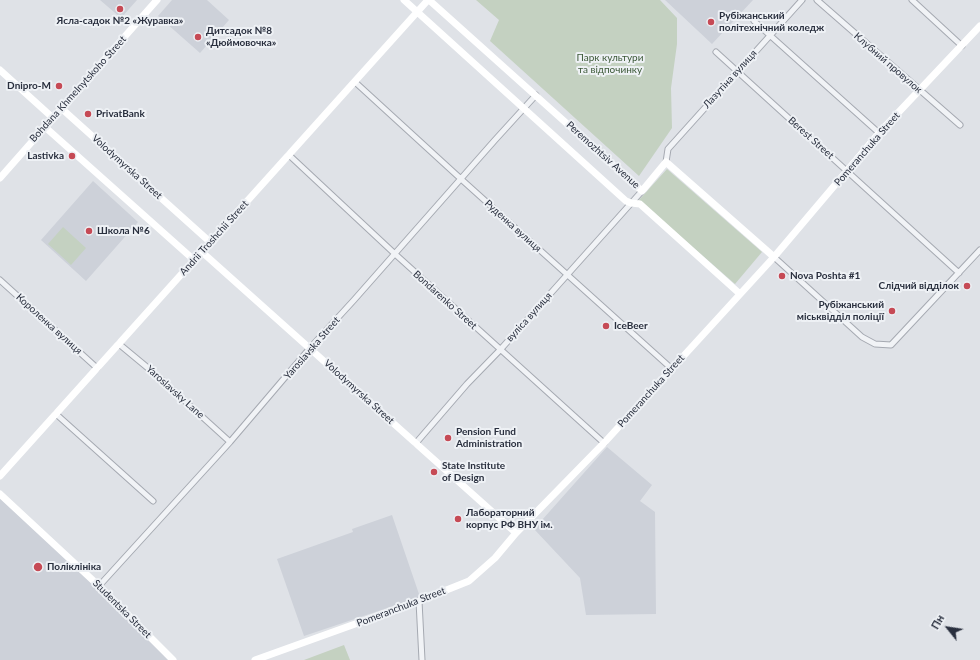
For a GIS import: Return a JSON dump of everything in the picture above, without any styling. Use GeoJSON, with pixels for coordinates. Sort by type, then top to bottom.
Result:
{"type":"FeatureCollection","features":[{"type":"Feature","properties":{"kind":"street","name":"Bohdana Khmelnytskoho Street"},"geometry":{"type":"LineString","coordinates":[[0,178],[157,0]]}},
{"type":"Feature","properties":{"kind":"street","name":"Peremozhtsiv Avenue"},"geometry":{"type":"LineString","coordinates":[[404,0],[626,201],[640,204],[740,294]]}},
{"type":"Feature","properties":{"kind":"street","name":"Peremozhtsiv Avenue"},"geometry":{"type":"LineString","coordinates":[[429,0],[642,190],[666,162]]}},
{"type":"Feature","properties":{"kind":"street","name":"Andrii Troshchii Street"},"geometry":{"type":"LineString","coordinates":[[0,476],[429,0]]}},
{"type":"Feature","properties":{"kind":"street","name":"Лазутіна вулиця"},"geometry":{"type":"LineString","coordinates":[[666,162],[668,149],[802,0]]}},
{"type":"Feature","properties":{"kind":"street","name":"Клубний провулок"},"geometry":{"type":"LineString","coordinates":[[817,0],[960,124]]}},
{"type":"Feature","properties":{"kind":"street"},"geometry":{"type":"LineString","coordinates":[[912,0],[962,46]]}},
{"type":"Feature","properties":{"kind":"street"},"geometry":{"type":"LineString","coordinates":[[754,21],[879,133]]}},
{"type":"Feature","properties":{"kind":"street","name":"Pomeranchuka Street"},"geometry":{"type":"LineString","coordinates":[[255,660],[419,601],[469,580],[495,558],[672,369],[774,257],[879,133],[980,26]]}},
{"type":"Feature","properties":{"kind":"street","name":"Berest Street"},"geometry":{"type":"LineString","coordinates":[[716,52],[959,272]]}},
{"type":"Feature","properties":{"kind":"street"},"geometry":{"type":"LineString","coordinates":[[0,70],[53,118]]}},
{"type":"Feature","properties":{"kind":"street","name":"Руденка вулиця"},"geometry":{"type":"LineString","coordinates":[[355,82],[672,369]]}},
{"type":"Feature","properties":{"kind":"street","name":"Yaroslavska Street"},"geometry":{"type":"LineString","coordinates":[[99,586],[230,442],[310,348],[536,95]]}},
{"type":"Feature","properties":{"kind":"street","name":"Volodymyrska Street"},"geometry":{"type":"LineString","coordinates":[[61,108],[210,242]]}},
{"type":"Feature","properties":{"kind":"street"},"geometry":{"type":"LineString","coordinates":[[45,126],[194,260]]}},
{"type":"Feature","properties":{"kind":"street","name":"Bondarenko Street"},"geometry":{"type":"LineString","coordinates":[[289,155],[394,254],[604,443]]}},
{"type":"Feature","properties":{"kind":"street"},"geometry":{"type":"LineString","coordinates":[[666,162],[862,337],[875,344],[891,345],[980,250]]}},
{"type":"Feature","properties":{"kind":"street","name":"вуліса вулиця"},"geometry":{"type":"LineString","coordinates":[[416,443],[467,384],[500,350],[642,190]]}},
{"type":"Feature","properties":{"kind":"street","name":"Volodymyrska Street"},"geometry":{"type":"LineString","coordinates":[[202,252],[516,534]]}},
{"type":"Feature","properties":{"kind":"street","name":"Короленка вулиця"},"geometry":{"type":"LineString","coordinates":[[0,280],[97,368]]}},
{"type":"Feature","properties":{"kind":"street","name":"Yaroslavsky Lane"},"geometry":{"type":"LineString","coordinates":[[119,344],[154,373],[230,442]]}},
{"type":"Feature","properties":{"kind":"street"},"geometry":{"type":"LineString","coordinates":[[56,414],[153,501]]}},
{"type":"Feature","properties":{"kind":"street","name":"Studentska Street"},"geometry":{"type":"LineString","coordinates":[[0,494],[99,586],[173,660]]}},
{"type":"Feature","properties":{"kind":"street"},"geometry":{"type":"LineString","coordinates":[[419,601],[422,660]]}},
{"type":"Feature","properties":{"kind":"shaded area","name":"Ясла-садок №2 «Журавка»"},"geometry":{"type":"Polygon","coordinates":[[[100,0],[137,0],[121,18],[100,0]]]}},
{"type":"Feature","properties":{"kind":"shaded area","name":"Дитсадок №8 «Дюймовочка»"},"geometry":{"type":"Polygon","coordinates":[[[172,0],[207,0],[229,20],[200,53],[158,16],[172,0]]]}},
{"type":"Feature","properties":{"kind":"shaded area","name":"Рубіжанський політехнічний коледж"},"geometry":{"type":"Polygon","coordinates":[[[665,0],[753,0],[712,44],[665,0]]]}},
{"type":"Feature","properties":{"kind":"shaded area","name":"Школа №6"},"geometry":{"type":"Polygon","coordinates":[[[93,181],[138,222],[86,281],[41,240],[93,181]]]}},
{"type":"Feature","properties":{"kind":"shaded area"},"geometry":{"type":"Polygon","coordinates":[[[607,447],[652,485],[640,501],[655,512],[656,614],[586,615],[580,578],[534,529],[607,447]]]}},
{"type":"Feature","properties":{"kind":"shaded area","name":"Поліклініка"},"geometry":{"type":"Polygon","coordinates":[[[0,496],[91,582],[170,660],[0,660],[0,496]]]}},
{"type":"Feature","properties":{"kind":"shaded area"},"geometry":{"type":"Polygon","coordinates":[[[392,515],[420,597],[304,636],[277,559],[353,532],[352,529],[392,515]]]}},
{"type":"Feature","properties":{"kind":"green space","name":"Парк культури та відпочинку"},"geometry":{"type":"Polygon","coordinates":[[[476,0],[660,0],[677,18],[677,44],[671,88],[672,128],[639,176],[490,41],[499,20],[476,0]]]}},
{"type":"Feature","properties":{"kind":"green space"},"geometry":{"type":"Polygon","coordinates":[[[667,169],[762,252],[735,284],[639,200],[667,169]]]}},
{"type":"Feature","properties":{"kind":"green space"},"geometry":{"type":"Polygon","coordinates":[[[63,227],[86,248],[71,265],[48,244],[63,227]]]}},
{"type":"Feature","properties":{"kind":"green space"},"geometry":{"type":"Polygon","coordinates":[[[344,645],[350,660],[304,660],[344,645]]]}},
{"type":"Feature","properties":{"kind":"place","name":"Ясла-садок №2 «Журавка»"},"geometry":{"type":"Point","coordinates":[120,9]}},
{"type":"Feature","properties":{"kind":"place","name":"Рубіжанський політехнічний коледж"},"geometry":{"type":"Point","coordinates":[711,22]}},
{"type":"Feature","properties":{"kind":"place","name":"Дитсадок №8 «Дюймовочка»"},"geometry":{"type":"Point","coordinates":[198,37]}},
{"type":"Feature","properties":{"kind":"place","name":"Dnipro-M"},"geometry":{"type":"Point","coordinates":[59,86]}},
{"type":"Feature","properties":{"kind":"place","name":"PrivatBank"},"geometry":{"type":"Point","coordinates":[88,114]}},
{"type":"Feature","properties":{"kind":"place","name":"Lastivka"},"geometry":{"type":"Point","coordinates":[72,156]}},
{"type":"Feature","properties":{"kind":"place","name":"Школа №6"},"geometry":{"type":"Point","coordinates":[89,231]}},
{"type":"Feature","properties":{"kind":"place","name":"Nova Poshta #1"},"geometry":{"type":"Point","coordinates":[782,276]}},
{"type":"Feature","properties":{"kind":"place","name":"Слідчий відділок"},"geometry":{"type":"Point","coordinates":[967,286]}},
{"type":"Feature","properties":{"kind":"place","name":"Рубіжанський міськвідділ поліції"},"geometry":{"type":"Point","coordinates":[892,311]}},
{"type":"Feature","properties":{"kind":"place","name":"IceBeer"},"geometry":{"type":"Point","coordinates":[606,326]}},
{"type":"Feature","properties":{"kind":"place","name":"Pension Fund Administration"},"geometry":{"type":"Point","coordinates":[448,438]}},
{"type":"Feature","properties":{"kind":"place","name":"State Institute of Design"},"geometry":{"type":"Point","coordinates":[434,472]}},
{"type":"Feature","properties":{"kind":"place","name":"Лабораторний корпус РФ ВНУ ім."},"geometry":{"type":"Point","coordinates":[458,519]}},
{"type":"Feature","properties":{"kind":"place","name":"Поліклініка"},"geometry":{"type":"Point","coordinates":[38,567]}}]}
